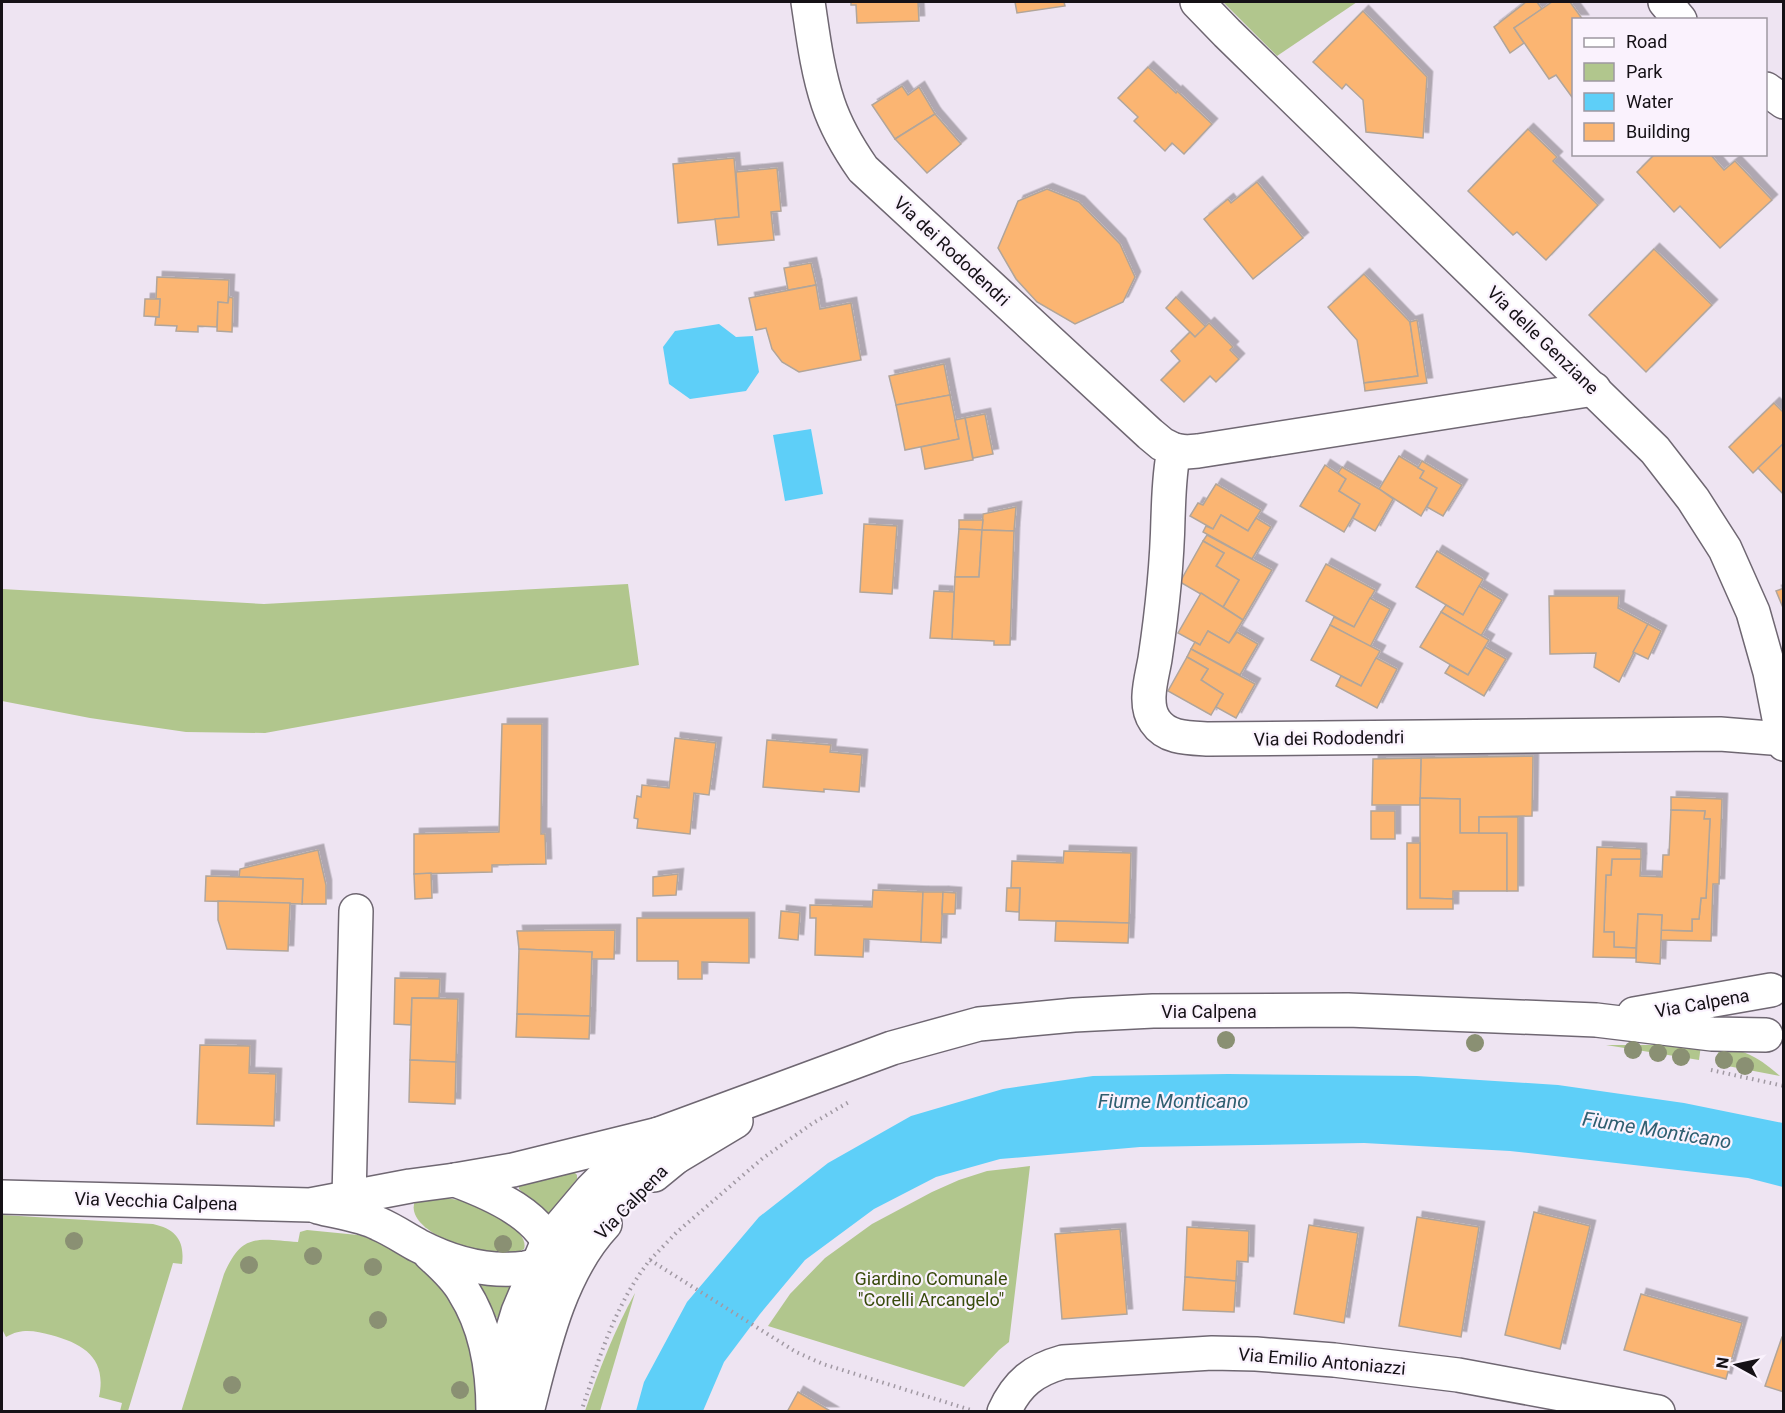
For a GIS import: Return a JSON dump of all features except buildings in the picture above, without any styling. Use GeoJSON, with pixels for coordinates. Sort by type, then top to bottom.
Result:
{"type":"FeatureCollection","features":[{"type":"Feature","properties":{"kind":"street","name":"Via dei Rododendri"},"geometry":{"type":"LineString","coordinates":[[808,2],[816,53],[828,104],[846,143],[863,169],[1150,434],[1174,450],[1169,471],[1164,577],[1149,694],[1150,712],[1165,732],[1188,738],[1209,739],[1720,734],[1783,739]]}},
{"type":"Feature","properties":{"kind":"street","name":"Via delle Genziane"},"geometry":{"type":"LineString","coordinates":[[1197,2],[1594,389],[1655,450],[1694,499],[1725,549],[1753,612],[1770,672],[1784,744]]}},
{"type":"Feature","properties":{"kind":"street"},"geometry":{"type":"LineString","coordinates":[[1665,2],[1678,18]]}},
{"type":"Feature","properties":{"kind":"street"},"geometry":{"type":"LineString","coordinates":[[1767,90],[1784,102]]}},
{"type":"Feature","properties":{"kind":"street"},"geometry":{"type":"LineString","coordinates":[[1174,450],[1198,451],[1594,389]]}},
{"type":"Feature","properties":{"kind":"street"},"geometry":{"type":"LineString","coordinates":[[349,1198],[356,911]]}},
{"type":"Feature","properties":{"kind":"street"},"geometry":{"type":"LineString","coordinates":[[1775,1046],[1763,1020],[1764,1004],[1777,984]]}},
{"type":"Feature","properties":{"kind":"street","name":"Via Calpena"},"geometry":{"type":"LineString","coordinates":[[1596,1020],[1777,984]]}},
{"type":"Feature","properties":{"kind":"street","name":"Via Calpena"},"geometry":{"type":"LineString","coordinates":[[527,1412],[540,1359],[560,1298],[576,1265],[601,1229],[643,1184],[668,1145],[828,1070],[892,1047],[979,1024],[1074,1015],[1153,1011],[1348,1010],[1596,1020],[1712,1034],[1775,1046]]}},
{"type":"Feature","properties":{"kind":"street"},"geometry":{"type":"LineString","coordinates":[[310,1205],[410,1186],[668,1145]]}},
{"type":"Feature","properties":{"kind":"street"},"geometry":{"type":"LineString","coordinates":[[310,1205],[378,1223],[422,1247],[466,1265],[493,1269],[516,1269],[546,1255],[558,1257],[601,1207],[668,1145]]}},
{"type":"Feature","properties":{"kind":"street"},"geometry":{"type":"LineString","coordinates":[[455,1180],[490,1194],[522,1213],[538,1229],[554,1272],[523,1359],[511,1412]]}},
{"type":"Feature","properties":{"kind":"street","name":"Via Vecchia Calpena"},"geometry":{"type":"LineString","coordinates":[[2,1197],[310,1205]]}},
{"type":"Feature","properties":{"kind":"street"},"geometry":{"type":"LineString","coordinates":[[422,1247],[446,1269],[464,1291],[478,1320],[489,1352],[493,1411]]}},
{"type":"Feature","properties":{"kind":"street"},"geometry":{"type":"LineString","coordinates":[[493,1411],[507,1348],[518,1312],[546,1255]]}},
{"type":"Feature","properties":{"kind":"street","name":"Via Emilio Antoniazzi"},"geometry":{"type":"LineString","coordinates":[[1004,1412],[1018,1388],[1033,1374],[1048,1366],[1063,1362],[1212,1353],[1334,1360],[1458,1374],[1658,1412]]}},
{"type":"Feature","properties":{"kind":"path"},"geometry":{"type":"LineString","coordinates":[[581,1412],[601,1351],[616,1315],[637,1277],[650,1260],[677,1232],[764,1158],[813,1123],[849,1102],[848,1096]]}},
{"type":"Feature","properties":{"kind":"path"},"geometry":{"type":"LineString","coordinates":[[650,1260],[796,1352],[823,1364],[975,1412]]}},
{"type":"Feature","properties":{"kind":"green space"},"geometry":{"type":"Polygon","coordinates":[[[1223,2],[1357,2],[1277,56],[1223,2]]]}},
{"type":"Feature","properties":{"kind":"green space"},"geometry":{"type":"Polygon","coordinates":[[[628,584],[639,665],[265,733],[186,732],[90,718],[2,701],[2,589],[264,604],[628,584]]]}},
{"type":"Feature","properties":{"kind":"green space"},"geometry":{"type":"Polygon","coordinates":[[[1606,1045],[1701,1045],[1699,1060],[1606,1045]]]}},
{"type":"Feature","properties":{"kind":"green space"},"geometry":{"type":"Polygon","coordinates":[[[1719,1046],[1752,1056],[1780,1076],[1717,1064],[1719,1046]]]}},
{"type":"Feature","properties":{"kind":"green space","name":"Giardino Comunale \"Corelli Arcangelo\""},"geometry":{"type":"Polygon","coordinates":[[[1030,1166],[1009,1342],[964,1387],[768,1326],[790,1294],[825,1258],[872,1224],[959,1180],[987,1171],[1030,1166]]]}},
{"type":"Feature","properties":{"kind":"green space"},"geometry":{"type":"Polygon","coordinates":[[[573,1171],[577,1179],[549,1215],[519,1189],[522,1184],[573,1171]]]}},
{"type":"Feature","properties":{"kind":"green space"},"geometry":{"type":"Polygon","coordinates":[[[436,1197],[474,1204],[498,1216],[521,1235],[524,1249],[512,1253],[475,1250],[437,1235],[423,1225],[415,1213],[415,1201],[436,1197]]]}},
{"type":"Feature","properties":{"kind":"green space"},"geometry":{"type":"Polygon","coordinates":[[[2,1215],[153,1224],[168,1229],[177,1237],[182,1249],[182,1264],[173,1263],[128,1411],[120,1411],[122,1403],[99,1397],[101,1384],[96,1363],[91,1355],[74,1343],[51,1335],[23,1331],[6,1337],[2,1329],[2,1215]]]}},
{"type":"Feature","properties":{"kind":"green space"},"geometry":{"type":"Polygon","coordinates":[[[307,1230],[358,1235],[378,1241],[422,1267],[455,1301],[474,1341],[480,1411],[181,1412],[224,1274],[231,1260],[238,1251],[253,1241],[298,1242],[300,1232],[307,1230]]]}},
{"type":"Feature","properties":{"kind":"green space"},"geometry":{"type":"Polygon","coordinates":[[[477,1283],[509,1284],[511,1286],[498,1320],[477,1283]]]}},
{"type":"Feature","properties":{"kind":"green space"},"geometry":{"type":"Polygon","coordinates":[[[635,1293],[600,1411],[585,1411],[607,1351],[635,1293]]]}},
{"type":"Feature","properties":{"kind":"water"},"geometry":{"type":"Polygon","coordinates":[[[719,324],[736,337],[753,336],[759,372],[746,391],[690,399],[669,384],[663,347],[675,331],[719,324]]]}},
{"type":"Feature","properties":{"kind":"water"},"geometry":{"type":"Polygon","coordinates":[[[811,429],[823,494],[785,501],[773,435],[811,429]]]}},
{"type":"Feature","properties":{"kind":"water","name":"Fiume Monticano"},"geometry":{"type":"Polygon","coordinates":[[[1228,1074],[1417,1076],[1558,1085],[1684,1103],[1783,1123],[1783,1187],[1748,1178],[1510,1151],[1364,1143],[1140,1147],[1000,1159],[936,1177],[874,1209],[805,1260],[724,1362],[703,1411],[636,1411],[644,1382],[687,1302],[759,1217],[828,1163],[911,1116],[1003,1089],[1093,1076],[1228,1074]]]}}]}
